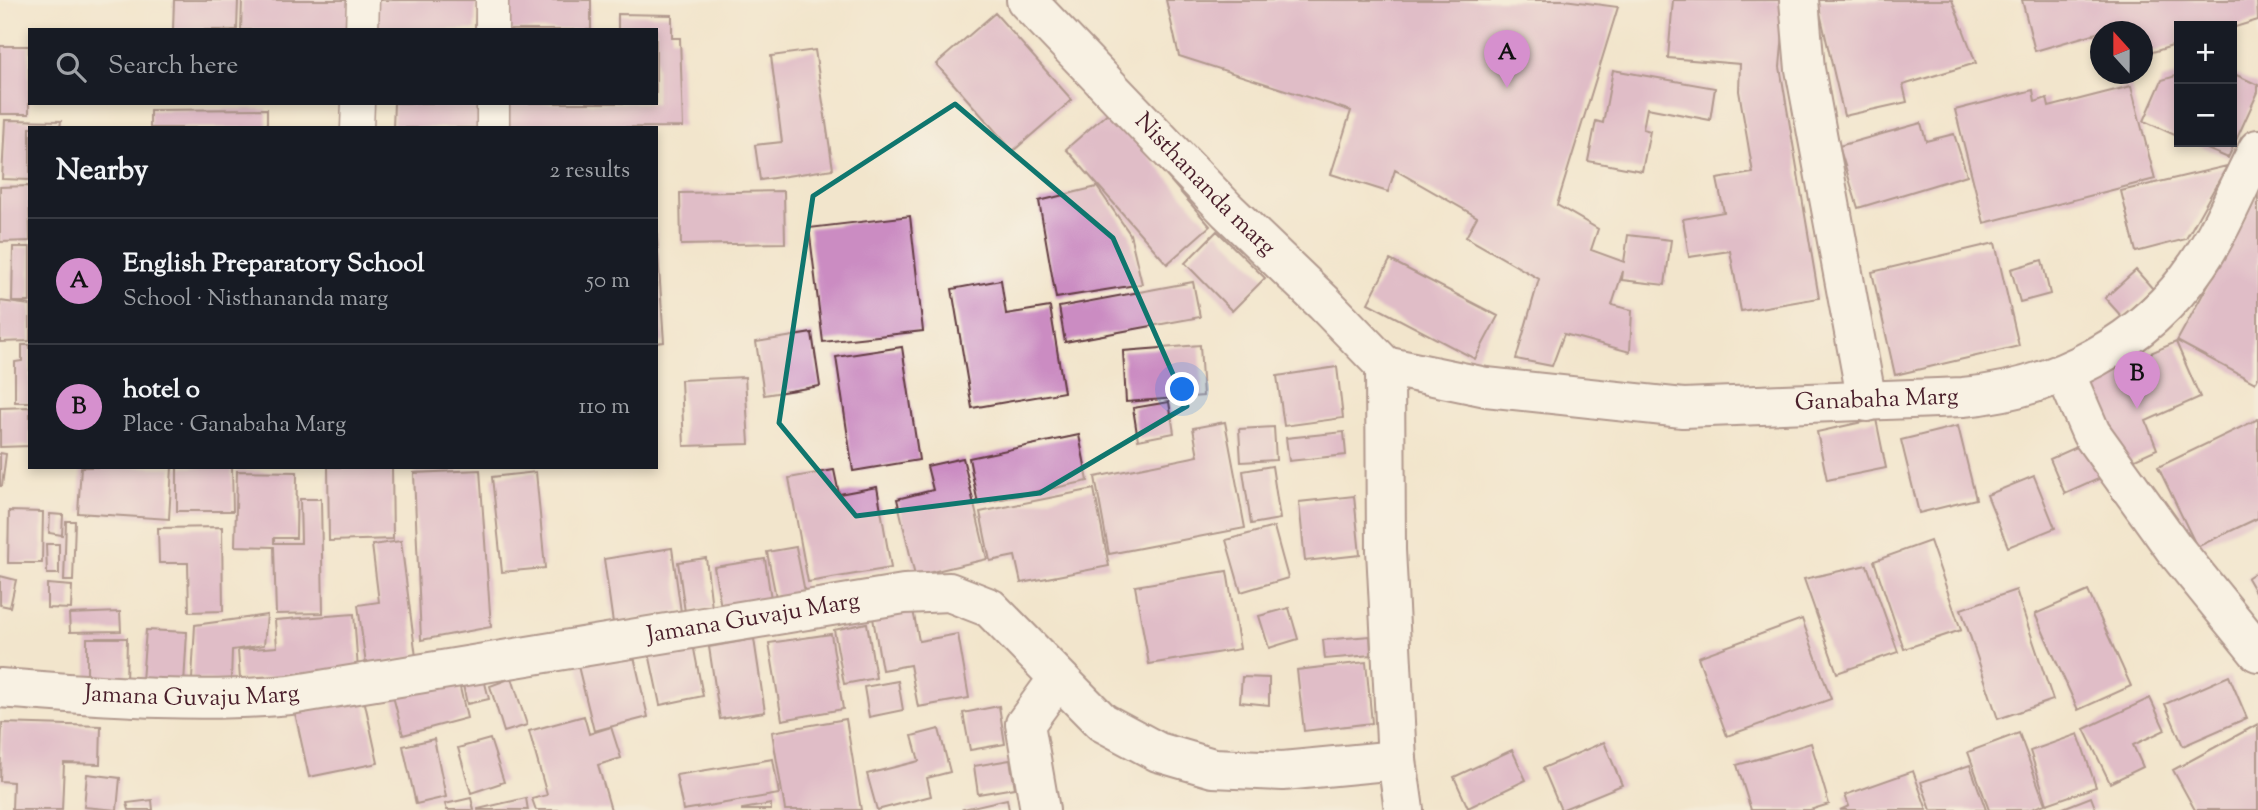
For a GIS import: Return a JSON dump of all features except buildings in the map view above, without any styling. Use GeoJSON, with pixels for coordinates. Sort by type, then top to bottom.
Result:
{"type":"FeatureCollection","features":[{"type":"Feature","properties":{"kind":"street","name":"Nisthananda marg"},"geometry":{"type":"LineString","coordinates":[[1026,0],[1227,211],[1385,366]]}},
{"type":"Feature","properties":{"kind":"street"},"geometry":{"type":"LineString","coordinates":[[1799,0],[1805,69],[1867,402]]}},
{"type":"Feature","properties":{"kind":"street","name":"Ganabaha Marg"},"geometry":{"type":"LineString","coordinates":[[1385,366],[1486,387],[1683,408],[1867,402],[1997,394],[2065,373],[2149,323],[2198,264],[2258,149]]}},
{"type":"Feature","properties":{"kind":"street"},"geometry":{"type":"LineString","coordinates":[[1385,366],[1386,551],[1397,760],[1404,810]]}},
{"type":"Feature","properties":{"kind":"street"},"geometry":{"type":"LineString","coordinates":[[2065,373],[2091,433],[2173,547],[2258,652]]}},
{"type":"Feature","properties":{"kind":"street","name":"Jamana Guvaju Marg"},"geometry":{"type":"LineString","coordinates":[[0,688],[161,700],[225,701],[289,695],[891,596],[949,592],[990,608],[1057,680],[1102,722],[1158,752],[1213,768],[1283,771],[1397,760]]}},
{"type":"Feature","properties":{"kind":"street"},"geometry":{"type":"LineString","coordinates":[[1040,810],[1025,724],[1057,680]]}},
{"type":"Feature","properties":{"kind":"lane"},"geometry":{"type":"LineString","coordinates":[[362,28],[363,0]]}},
{"type":"Feature","properties":{"kind":"lane"},"geometry":{"type":"LineString","coordinates":[[492,0],[492,28]]}},
{"type":"Feature","properties":{"kind":"lane"},"geometry":{"type":"LineString","coordinates":[[357,126],[358,105]]}},
{"type":"Feature","properties":{"kind":"lane"},"geometry":{"type":"LineString","coordinates":[[493,105],[493,126]]}},
{"type":"Feature","properties":{"kind":"highlighted area"},"geometry":{"type":"Polygon","coordinates":[[[955,104],[1113,238],[1187,406],[1040,493],[856,516],[779,423],[813,196],[955,104]]]}},
{"type":"Feature","properties":{"kind":"place","name":"English Preparatory School"},"geometry":{"type":"Point","coordinates":[1507,88]}},
{"type":"Feature","properties":{"kind":"place","name":"hotel o"},"geometry":{"type":"Point","coordinates":[2137,409]}}]}
